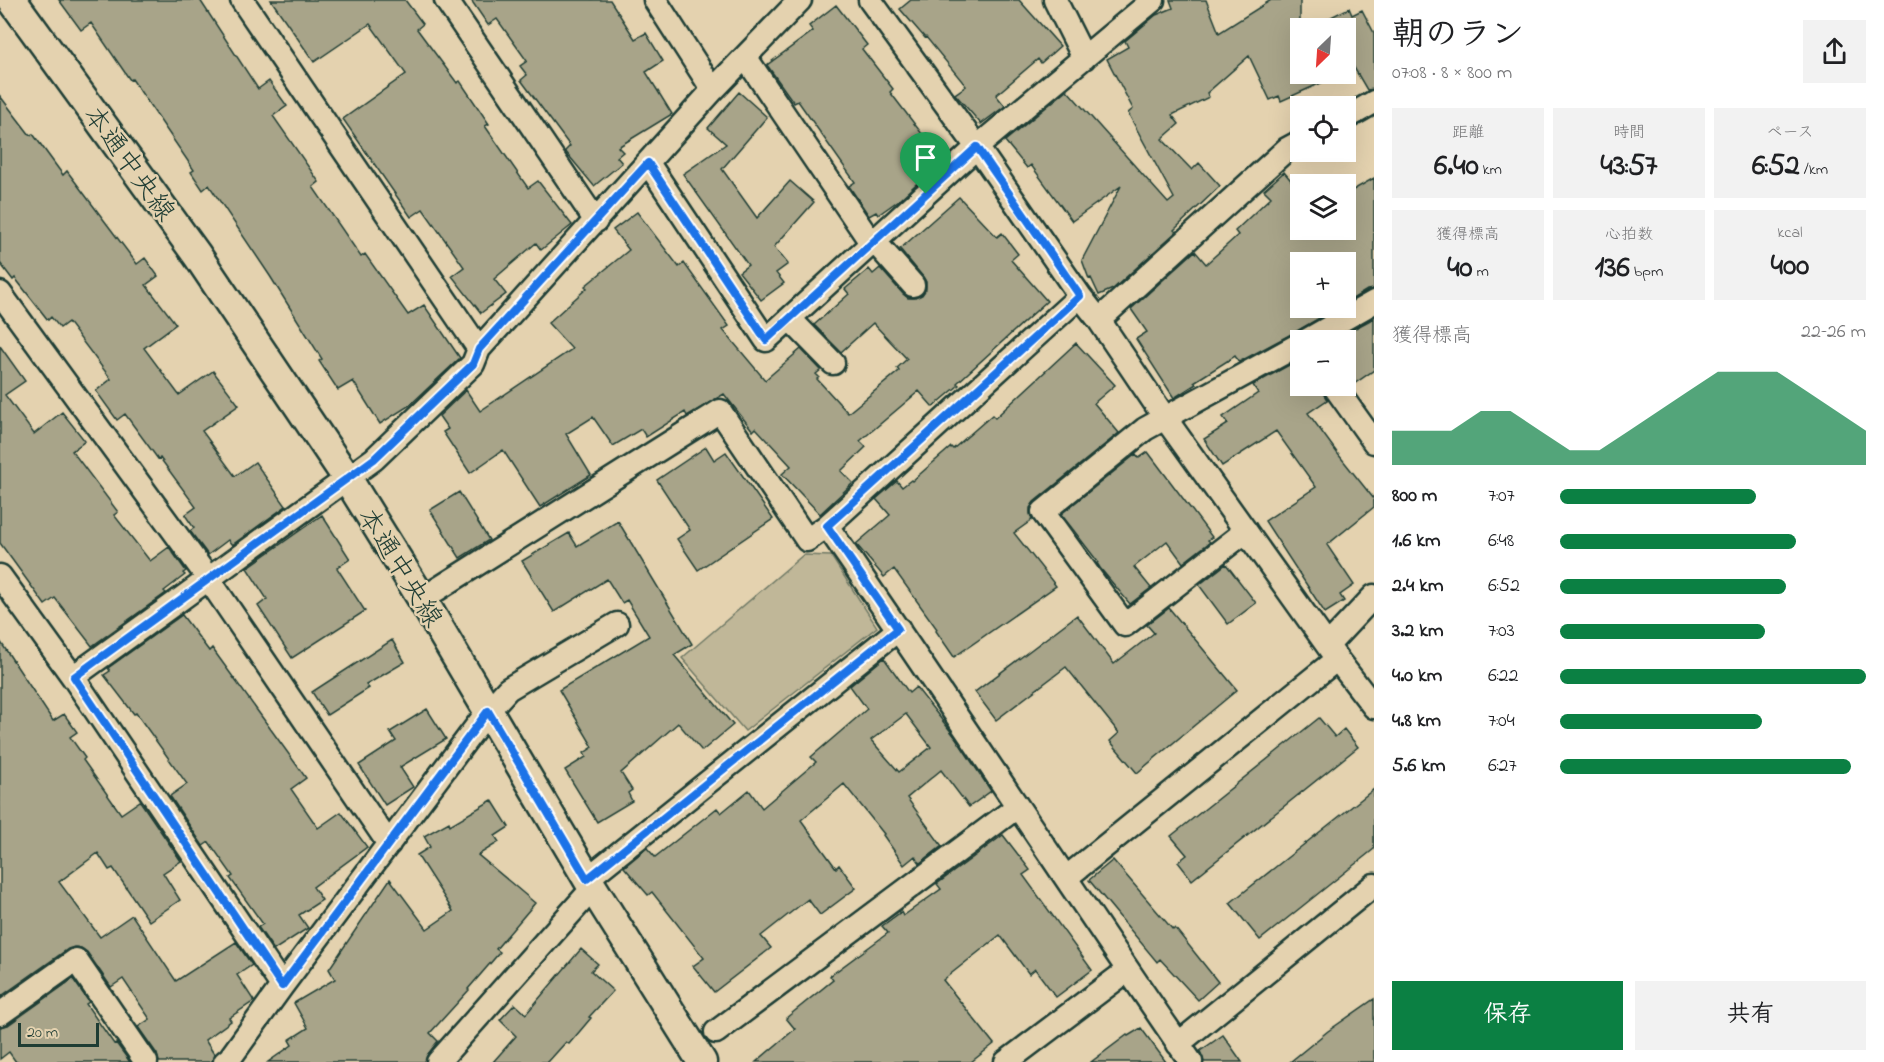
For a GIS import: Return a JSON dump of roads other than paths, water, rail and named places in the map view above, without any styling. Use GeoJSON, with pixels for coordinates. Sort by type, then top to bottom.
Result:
{"type":"FeatureCollection","features":[{"type":"Feature","properties":{"kind":"street","name":"本通中央線"},"geometry":{"type":"LineString","coordinates":[[12,0],[197,255],[347,478],[422,599],[590,884],[702,1062]]}},
{"type":"Feature","properties":{"kind":"street"},"geometry":{"type":"LineString","coordinates":[[242,0],[479,349]]}},
{"type":"Feature","properties":{"kind":"street"},"geometry":{"type":"LineString","coordinates":[[446,0],[596,220]]}},
{"type":"Feature","properties":{"kind":"street"},"geometry":{"type":"LineString","coordinates":[[656,0],[713,90]]}},
{"type":"Feature","properties":{"kind":"street"},"geometry":{"type":"LineString","coordinates":[[74,677],[374,459],[473,364],[479,349],[713,90],[800,0]]}},
{"type":"Feature","properties":{"kind":"street"},"geometry":{"type":"LineString","coordinates":[[870,0],[977,147],[1245,531],[1374,707]]}},
{"type":"Feature","properties":{"kind":"street"},"geometry":{"type":"LineString","coordinates":[[1054,0],[1084,58]]}},
{"type":"Feature","properties":{"kind":"street"},"geometry":{"type":"LineString","coordinates":[[648,163],[766,340],[977,147],[1153,0]]}},
{"type":"Feature","properties":{"kind":"street"},"geometry":{"type":"LineString","coordinates":[[746,58],[873,242],[913,285]]}},
{"type":"Feature","properties":{"kind":"street"},"geometry":{"type":"LineString","coordinates":[[1356,112],[1374,102]]}},
{"type":"Feature","properties":{"kind":"street"},"geometry":{"type":"LineString","coordinates":[[1099,320],[1290,147]]}},
{"type":"Feature","properties":{"kind":"street"},"geometry":{"type":"LineString","coordinates":[[0,293],[208,578],[389,844]]}},
{"type":"Feature","properties":{"kind":"street"},"geometry":{"type":"LineString","coordinates":[[422,599],[720,411],[807,540],[827,526],[1080,296]]}},
{"type":"Feature","properties":{"kind":"street"},"geometry":{"type":"LineString","coordinates":[[1325,330],[1374,302]]}},
{"type":"Feature","properties":{"kind":"street"},"geometry":{"type":"LineString","coordinates":[[790,319],[832,363]]}},
{"type":"Feature","properties":{"kind":"street"},"geometry":{"type":"LineString","coordinates":[[1245,531],[1125,625],[1043,512],[1145,429],[1290,349]]}},
{"type":"Feature","properties":{"kind":"street"},"geometry":{"type":"LineString","coordinates":[[1341,396],[1374,442]]}},
{"type":"Feature","properties":{"kind":"street"},"geometry":{"type":"LineString","coordinates":[[827,526],[1067,877],[1184,1053],[1374,885]]}},
{"type":"Feature","properties":{"kind":"street"},"geometry":{"type":"LineString","coordinates":[[0,576],[74,677],[282,986]]}},
{"type":"Feature","properties":{"kind":"street"},"geometry":{"type":"LineString","coordinates":[[1067,877],[1332,652],[1374,596]]}},
{"type":"Feature","properties":{"kind":"street"},"geometry":{"type":"LineString","coordinates":[[225,1062],[488,711],[508,689],[617,624]]}},
{"type":"Feature","properties":{"kind":"street"},"geometry":{"type":"LineString","coordinates":[[438,1062],[590,884],[898,629]]}},
{"type":"Feature","properties":{"kind":"street"},"geometry":{"type":"LineString","coordinates":[[716,1032],[1017,807]]}},
{"type":"Feature","properties":{"kind":"street"},"geometry":{"type":"LineString","coordinates":[[0,1014],[76,960],[146,1062]]}},
{"type":"Feature","properties":{"kind":"street"},"geometry":{"type":"LineString","coordinates":[[1006,1062],[1128,970]]}}]}
